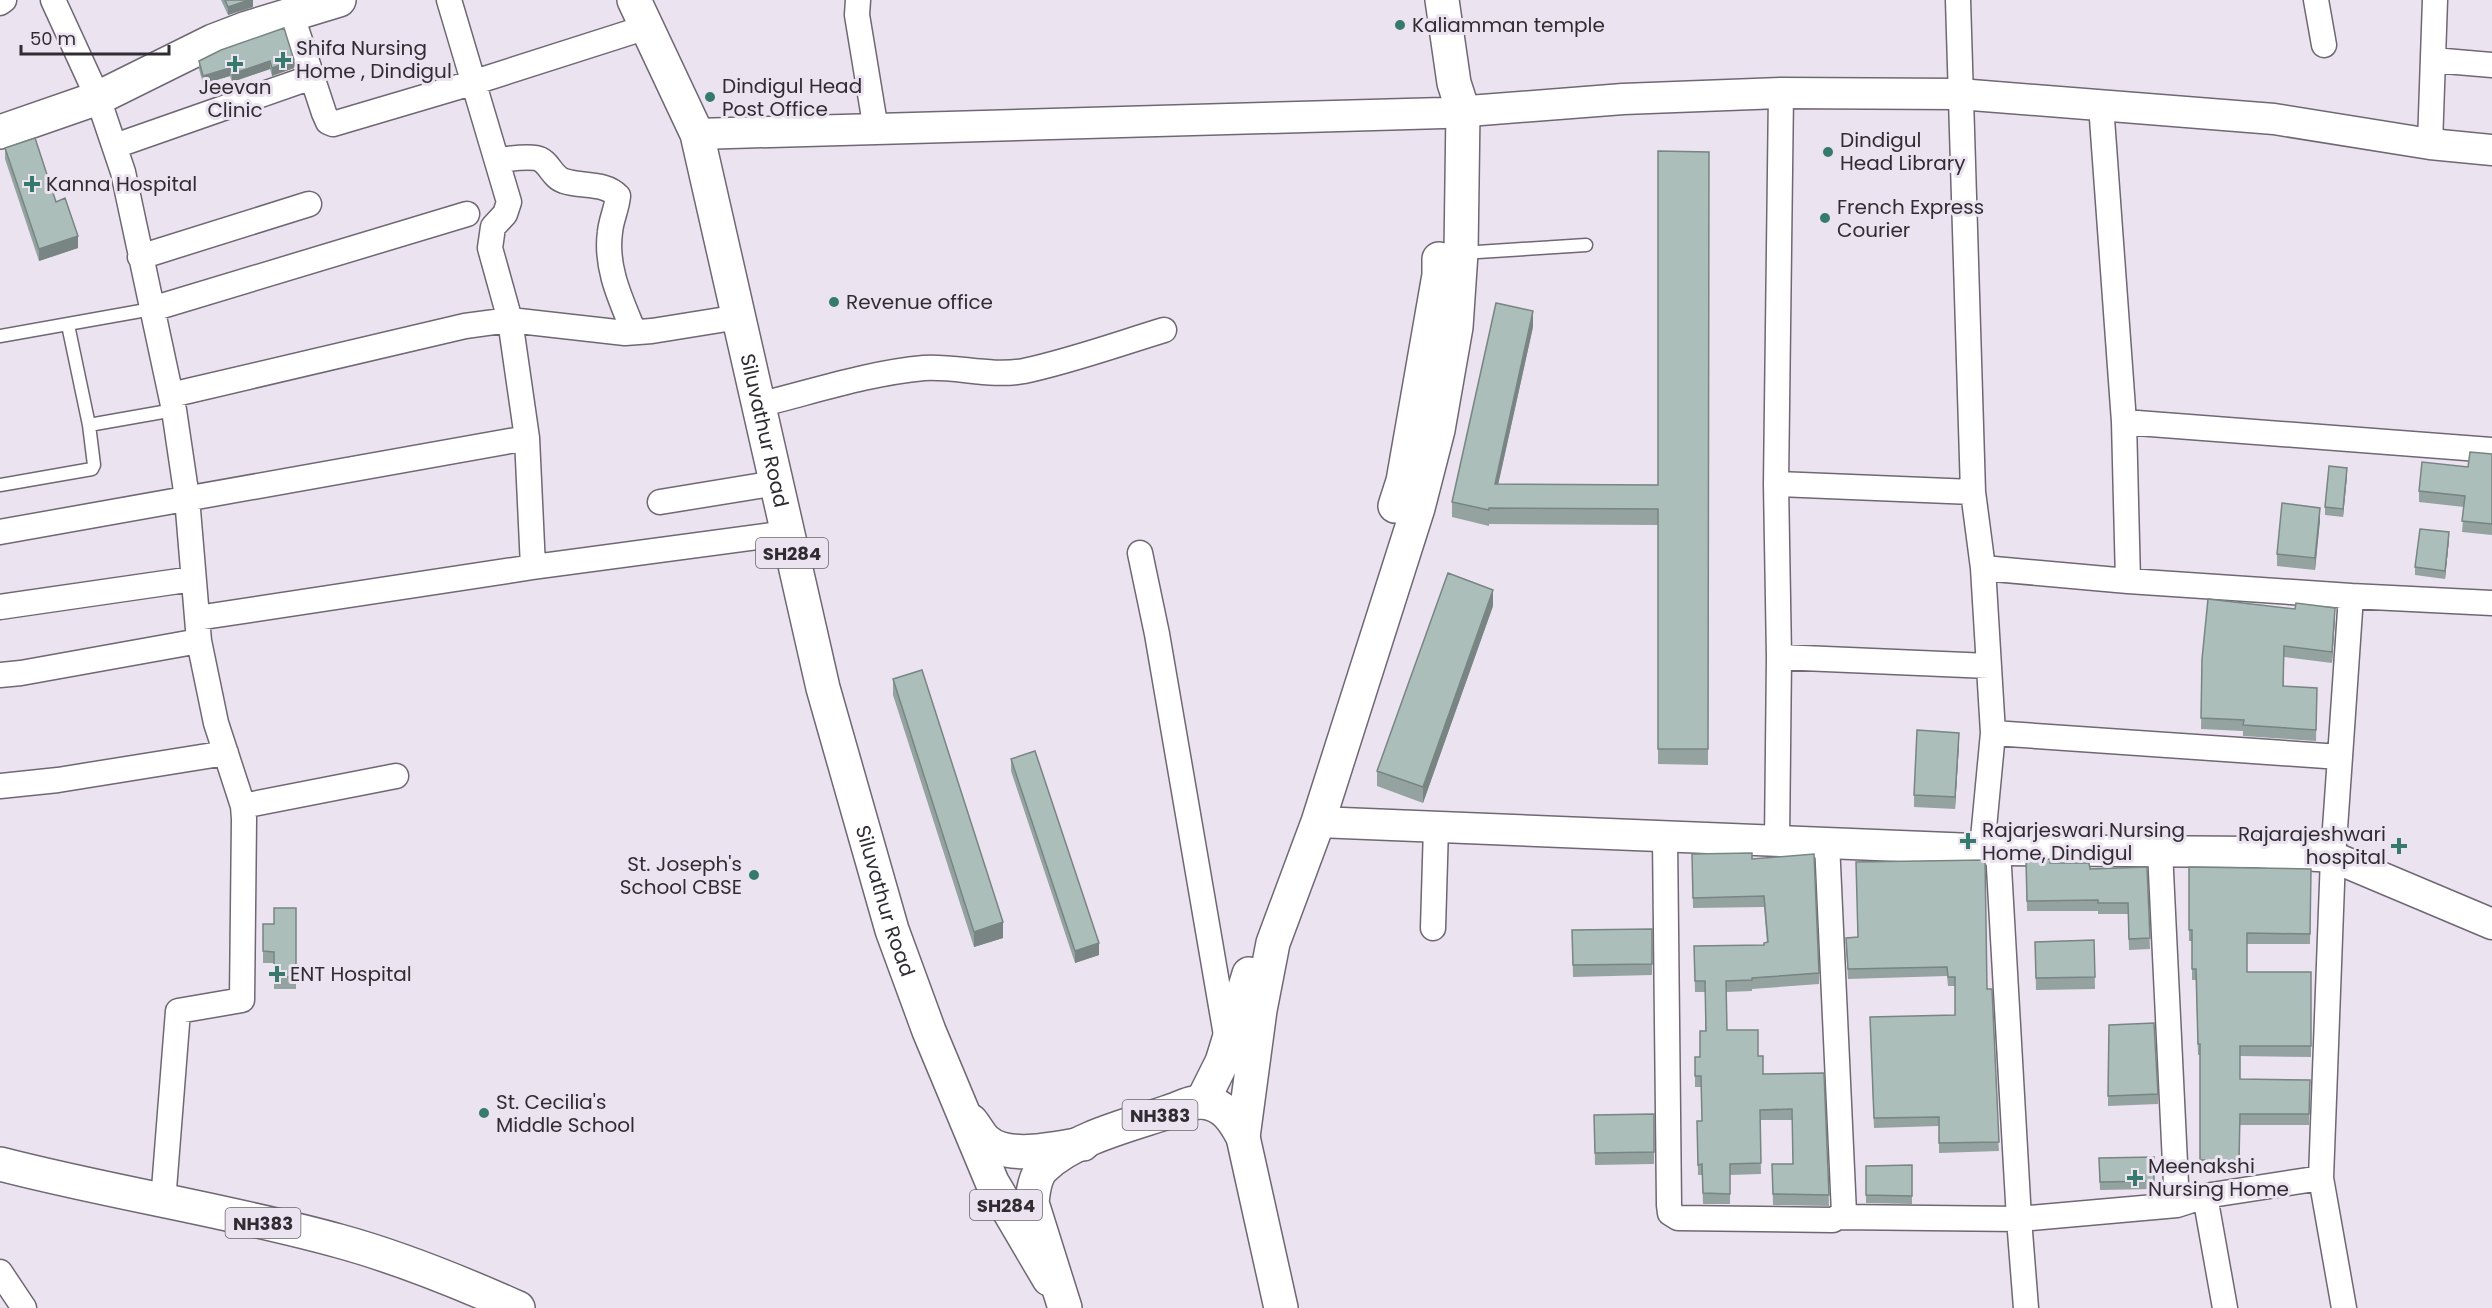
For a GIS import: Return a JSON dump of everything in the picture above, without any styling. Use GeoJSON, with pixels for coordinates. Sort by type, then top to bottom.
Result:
{"type":"FeatureCollection","features":[{"type":"Feature","properties":{"kind":"main road"},"geometry":{"type":"LineString","coordinates":[[0,132],[98,98],[200,46],[247,28],[339,0]]}},
{"type":"Feature","properties":{"kind":"main road"},"geometry":{"type":"LineString","coordinates":[[1202,1102],[1222,1062],[1390,563],[1418,508],[1438,430],[1456,327],[1461,253],[1454,102],[1442,0]]}},
{"type":"Feature","properties":{"kind":"main road","name":"Siluvathur Road"},"geometry":{"type":"LineString","coordinates":[[641,14],[697,134],[823,688],[892,930],[929,1031],[992,1182],[1063,1304]]}},
{"type":"Feature","properties":{"kind":"main road"},"geometry":{"type":"LineString","coordinates":[[1243,1137],[1260,1010],[1273,943],[1318,822],[1390,563],[1439,275],[1454,102]]}},
{"type":"Feature","properties":{"kind":"main road","name":"NH383"},"geometry":{"type":"LineString","coordinates":[[1063,1304],[1032,1203],[1033,1191],[1040,1170],[1056,1157],[1102,1134],[1202,1102],[1221,1108],[1233,1118],[1243,1137],[1281,1308]]}},
{"type":"Feature","properties":{"kind":"main road","name":"Siluvathur Road"},"geometry":{"type":"LineString","coordinates":[[959,1105],[986,1142],[1004,1151],[1034,1151],[1083,1144]]}},
{"type":"Feature","properties":{"kind":"main road","name":"NH383"},"geometry":{"type":"LineString","coordinates":[[0,1164],[78,1184],[340,1241],[465,1285],[518,1308]]}},
{"type":"Feature","properties":{"kind":"main road","name":"NH383"},"geometry":{"type":"LineString","coordinates":[[0,1187],[341,1260],[396,1277],[470,1308]]}},
{"type":"Feature","properties":{"kind":"street"},"geometry":{"type":"LineString","coordinates":[[0,3],[4,0]]}},
{"type":"Feature","properties":{"kind":"street"},"geometry":{"type":"LineString","coordinates":[[53,0],[98,98],[123,172],[173,402],[187,498],[198,629],[216,723],[243,806],[242,1000],[178,1011],[163,1202]]}},
{"type":"Feature","properties":{"kind":"street"},"geometry":{"type":"LineString","coordinates":[[449,0],[507,196],[508,209],[493,227],[490,248],[510,320],[527,438],[533,567]]}},
{"type":"Feature","properties":{"kind":"street"},"geometry":{"type":"LineString","coordinates":[[858,0],[857,15],[876,130]]}},
{"type":"Feature","properties":{"kind":"street"},"geometry":{"type":"LineString","coordinates":[[1958,0],[1959,94],[1973,492],[1983,568],[1993,734],[1990,849],[2026,1308]]}},
{"type":"Feature","properties":{"kind":"street"},"geometry":{"type":"LineString","coordinates":[[2316,0],[2324,45]]}},
{"type":"Feature","properties":{"kind":"street"},"geometry":{"type":"LineString","coordinates":[[2430,144],[2435,0]]}},
{"type":"Feature","properties":{"kind":"street"},"geometry":{"type":"LineString","coordinates":[[292,16],[324,113],[333,124],[475,82],[641,14]]}},
{"type":"Feature","properties":{"kind":"street"},"geometry":{"type":"LineString","coordinates":[[2433,60],[2492,65]]}},
{"type":"Feature","properties":{"kind":"street"},"geometry":{"type":"LineString","coordinates":[[115,146],[312,77]]}},
{"type":"Feature","properties":{"kind":"street"},"geometry":{"type":"LineString","coordinates":[[697,134],[876,130],[1454,102],[1781,93],[1959,94],[2274,119],[2430,144],[2492,150]]}},
{"type":"Feature","properties":{"kind":"street"},"geometry":{"type":"LineString","coordinates":[[1777,841],[1779,657],[1776,484],[1781,93]]}},
{"type":"Feature","properties":{"kind":"street"},"geometry":{"type":"LineString","coordinates":[[2101,105],[2124,422],[2128,581]]}},
{"type":"Feature","properties":{"kind":"street"},"geometry":{"type":"LineString","coordinates":[[498,160],[534,157],[542,160],[556,177],[564,181],[612,189],[618,196],[610,230],[608,255],[616,287],[634,332]]}},
{"type":"Feature","properties":{"kind":"street"},"geometry":{"type":"LineString","coordinates":[[140,257],[309,204]]}},
{"type":"Feature","properties":{"kind":"street"},"geometry":{"type":"LineString","coordinates":[[152,309],[467,214]]}},
{"type":"Feature","properties":{"kind":"street"},"geometry":{"type":"LineString","coordinates":[[173,402],[465,326],[510,320],[634,332],[738,318]]}},
{"type":"Feature","properties":{"kind":"street"},"geometry":{"type":"LineString","coordinates":[[758,405],[875,376],[925,368],[1000,374],[1023,371],[1164,330]]}},
{"type":"Feature","properties":{"kind":"street"},"geometry":{"type":"LineString","coordinates":[[2124,422],[2492,450]]}},
{"type":"Feature","properties":{"kind":"street"},"geometry":{"type":"LineString","coordinates":[[0,532],[527,438]]}},
{"type":"Feature","properties":{"kind":"street"},"geometry":{"type":"LineString","coordinates":[[660,502],[776,483]]}},
{"type":"Feature","properties":{"kind":"street"},"geometry":{"type":"LineString","coordinates":[[1776,484],[1973,492]]}},
{"type":"Feature","properties":{"kind":"street"},"geometry":{"type":"LineString","coordinates":[[0,675],[21,673],[198,629],[533,567],[788,533]]}},
{"type":"Feature","properties":{"kind":"street"},"geometry":{"type":"LineString","coordinates":[[1140,553],[1158,634],[1227,1046]]}},
{"type":"Feature","properties":{"kind":"street"},"geometry":{"type":"LineString","coordinates":[[1983,568],[2128,581],[2492,603]]}},
{"type":"Feature","properties":{"kind":"street"},"geometry":{"type":"LineString","coordinates":[[0,607],[193,579]]}},
{"type":"Feature","properties":{"kind":"street"},"geometry":{"type":"LineString","coordinates":[[2344,1308],[2321,1178],[2333,857],[2351,596]]}},
{"type":"Feature","properties":{"kind":"street"},"geometry":{"type":"LineString","coordinates":[[1779,657],[1989,666]]}},
{"type":"Feature","properties":{"kind":"street"},"geometry":{"type":"LineString","coordinates":[[1993,734],[2340,757]]}},
{"type":"Feature","properties":{"kind":"street"},"geometry":{"type":"LineString","coordinates":[[0,786],[58,780],[226,753]]}},
{"type":"Feature","properties":{"kind":"street"},"geometry":{"type":"LineString","coordinates":[[243,806],[396,776]]}},
{"type":"Feature","properties":{"kind":"street"},"geometry":{"type":"LineString","coordinates":[[1318,822],[1665,838],[1990,849],[2253,852],[2333,857],[2492,924]]}},
{"type":"Feature","properties":{"kind":"street"},"geometry":{"type":"LineString","coordinates":[[1433,928],[1436,827]]}},
{"type":"Feature","properties":{"kind":"street"},"geometry":{"type":"LineString","coordinates":[[1665,838],[1670,1213],[1678,1218],[1833,1220],[1844,1213],[1827,843]]}},
{"type":"Feature","properties":{"kind":"street"},"geometry":{"type":"LineString","coordinates":[[2160,851],[2177,1205]]}},
{"type":"Feature","properties":{"kind":"street"},"geometry":{"type":"LineString","coordinates":[[1839,1217],[2019,1219],[2177,1205],[2205,1196],[2321,1178]]}},
{"type":"Feature","properties":{"kind":"street"},"geometry":{"type":"LineString","coordinates":[[2205,1196],[2225,1308]]}},
{"type":"Feature","properties":{"kind":"street"},"geometry":{"type":"LineString","coordinates":[[0,1272],[24,1308]]}},
{"type":"Feature","properties":{"kind":"lane"},"geometry":{"type":"LineString","coordinates":[[1461,253],[1586,245]]}},
{"type":"Feature","properties":{"kind":"lane"},"geometry":{"type":"LineString","coordinates":[[0,336],[152,309]]}},
{"type":"Feature","properties":{"kind":"lane"},"geometry":{"type":"LineString","coordinates":[[0,485],[92,469],[94,465],[89,425],[68,325]]}},
{"type":"Feature","properties":{"kind":"lane"},"geometry":{"type":"LineString","coordinates":[[89,425],[173,402]]}},
{"type":"Feature","properties":{"kind":"building"},"geometry":{"type":"Polygon","coordinates":[[[225,0],[249,0],[228,7],[225,0]]]}},
{"type":"Feature","properties":{"kind":"building"},"geometry":{"type":"Polygon","coordinates":[[[284,28],[294,60],[272,68],[270,61],[232,74],[230,68],[203,76],[199,61],[221,50],[284,28]]]}},
{"type":"Feature","properties":{"kind":"building"},"geometry":{"type":"Polygon","coordinates":[[[35,138],[56,202],[65,198],[78,236],[39,249],[5,148],[35,138]]]}},
{"type":"Feature","properties":{"kind":"building"},"geometry":{"type":"Polygon","coordinates":[[[1658,151],[1709,152],[1708,749],[1658,749],[1658,509],[1489,508],[1489,510],[1452,502],[1496,303],[1533,311],[1495,484],[1658,485],[1658,151]]]}},
{"type":"Feature","properties":{"kind":"building"},"geometry":{"type":"Polygon","coordinates":[[[2470,452],[2492,454],[2492,524],[2462,521],[2465,496],[2419,491],[2422,462],[2468,467],[2470,452]]]}},
{"type":"Feature","properties":{"kind":"building"},"geometry":{"type":"Polygon","coordinates":[[[2329,466],[2347,468],[2343,509],[2325,507],[2329,466]]]}},
{"type":"Feature","properties":{"kind":"building"},"geometry":{"type":"Polygon","coordinates":[[[2282,503],[2320,508],[2315,558],[2277,554],[2282,503]]]}},
{"type":"Feature","properties":{"kind":"building"},"geometry":{"type":"Polygon","coordinates":[[[2420,529],[2449,532],[2445,571],[2415,567],[2420,529]]]}},
{"type":"Feature","properties":{"kind":"building"},"geometry":{"type":"Polygon","coordinates":[[[1448,573],[1493,590],[1423,787],[1377,771],[1448,573]]]}},
{"type":"Feature","properties":{"kind":"building"},"geometry":{"type":"Polygon","coordinates":[[[2208,599],[2295,609],[2296,603],[2335,608],[2332,652],[2284,646],[2283,686],[2317,688],[2316,730],[2243,725],[2244,720],[2201,718],[2202,659],[2208,599]]]}},
{"type":"Feature","properties":{"kind":"building"},"geometry":{"type":"Polygon","coordinates":[[[922,670],[1003,922],[974,932],[893,679],[922,670]]]}},
{"type":"Feature","properties":{"kind":"building"},"geometry":{"type":"Polygon","coordinates":[[[1917,730],[1959,733],[1955,797],[1914,795],[1917,730]]]}},
{"type":"Feature","properties":{"kind":"building"},"geometry":{"type":"Polygon","coordinates":[[[1035,751],[1099,943],[1075,951],[1011,759],[1035,751]]]}},
{"type":"Feature","properties":{"kind":"building"},"geometry":{"type":"Polygon","coordinates":[[[1752,853],[1752,859],[1814,854],[1819,973],[1726,981],[1727,1030],[1758,1030],[1758,1056],[1763,1056],[1763,1074],[1824,1073],[1829,1195],[1773,1194],[1772,1164],[1793,1164],[1792,1109],[1760,1110],[1761,1163],[1730,1164],[1730,1194],[1703,1193],[1702,1164],[1698,1165],[1697,1121],[1702,1121],[1701,1076],[1695,1076],[1695,1057],[1700,1057],[1700,1031],[1706,1031],[1705,981],[1695,981],[1694,946],[1764,945],[1768,942],[1764,896],[1693,898],[1692,854],[1752,853]]]}},
{"type":"Feature","properties":{"kind":"building"},"geometry":{"type":"Polygon","coordinates":[[[2050,859],[2050,863],[2089,863],[2090,869],[2147,867],[2150,938],[2129,939],[2128,903],[2098,903],[2098,900],[2027,901],[2026,860],[2050,859]]]}},
{"type":"Feature","properties":{"kind":"building"},"geometry":{"type":"Polygon","coordinates":[[[1985,860],[1987,989],[1992,989],[1999,1142],[1939,1143],[1939,1117],[1874,1118],[1870,1017],[1955,1015],[1955,977],[1948,977],[1947,967],[1848,969],[1846,938],[1858,937],[1856,862],[1985,860]]]}},
{"type":"Feature","properties":{"kind":"building"},"geometry":{"type":"Polygon","coordinates":[[[2189,867],[2311,869],[2310,934],[2247,933],[2247,972],[2311,972],[2311,1046],[2240,1046],[2240,1079],[2310,1080],[2309,1114],[2240,1114],[2239,1160],[2200,1160],[2200,1044],[2198,1044],[2196,969],[2192,969],[2192,930],[2189,930],[2189,867]]]}},
{"type":"Feature","properties":{"kind":"building"},"geometry":{"type":"Polygon","coordinates":[[[274,908],[296,908],[296,977],[274,977],[274,952],[263,951],[263,924],[274,924],[274,908]]]}},
{"type":"Feature","properties":{"kind":"building"},"geometry":{"type":"Polygon","coordinates":[[[1652,929],[1652,964],[1573,965],[1572,930],[1652,929]]]}},
{"type":"Feature","properties":{"kind":"building"},"geometry":{"type":"Polygon","coordinates":[[[2094,940],[2095,977],[2036,978],[2035,942],[2094,940]]]}},
{"type":"Feature","properties":{"kind":"building"},"geometry":{"type":"Polygon","coordinates":[[[2154,1023],[2158,1094],[2108,1096],[2109,1025],[2154,1023]]]}},
{"type":"Feature","properties":{"kind":"building"},"geometry":{"type":"Polygon","coordinates":[[[1654,1114],[1654,1152],[1595,1153],[1594,1115],[1654,1114]]]}},
{"type":"Feature","properties":{"kind":"building"},"geometry":{"type":"Polygon","coordinates":[[[2154,1157],[2154,1181],[2100,1182],[2099,1158],[2154,1157]]]}},
{"type":"Feature","properties":{"kind":"building"},"geometry":{"type":"Polygon","coordinates":[[[1912,1165],[1912,1196],[1866,1195],[1866,1166],[1912,1165]]]}},
{"type":"Feature","properties":{"kind":"place","name":"Kaliamman temple"},"geometry":{"type":"Point","coordinates":[1400,25]}},
{"type":"Feature","properties":{"kind":"place","name":"Shifa Nursing Home , Dindigul"},"geometry":{"type":"Point","coordinates":[283,60]}},
{"type":"Feature","properties":{"kind":"place","name":"Jeevan Clinic"},"geometry":{"type":"Point","coordinates":[235,64]}},
{"type":"Feature","properties":{"kind":"place","name":"Dindigul Head Post Office"},"geometry":{"type":"Point","coordinates":[710,97]}},
{"type":"Feature","properties":{"kind":"place","name":"Dindigul Head Library"},"geometry":{"type":"Point","coordinates":[1828,152]}},
{"type":"Feature","properties":{"kind":"place","name":"Kanna Hospital"},"geometry":{"type":"Point","coordinates":[32,184]}},
{"type":"Feature","properties":{"kind":"place","name":"French Express Courier"},"geometry":{"type":"Point","coordinates":[1825,218]}},
{"type":"Feature","properties":{"kind":"place","name":"Revenue office"},"geometry":{"type":"Point","coordinates":[834,302]}},
{"type":"Feature","properties":{"kind":"place","name":"Rajarjeswari Nursing Home, Dindigul"},"geometry":{"type":"Point","coordinates":[1968,841]}},
{"type":"Feature","properties":{"kind":"place","name":"Rajarajeshwari hospital"},"geometry":{"type":"Point","coordinates":[2399,846]}},
{"type":"Feature","properties":{"kind":"place","name":"St. Joseph's School CBSE"},"geometry":{"type":"Point","coordinates":[754,875]}},
{"type":"Feature","properties":{"kind":"place","name":"ENT Hospital"},"geometry":{"type":"Point","coordinates":[277,974]}},
{"type":"Feature","properties":{"kind":"place","name":"St. Cecilia's Middle School"},"geometry":{"type":"Point","coordinates":[484,1113]}},
{"type":"Feature","properties":{"kind":"place","name":"Meenakshi Nursing Home"},"geometry":{"type":"Point","coordinates":[2135,1178]}}]}
